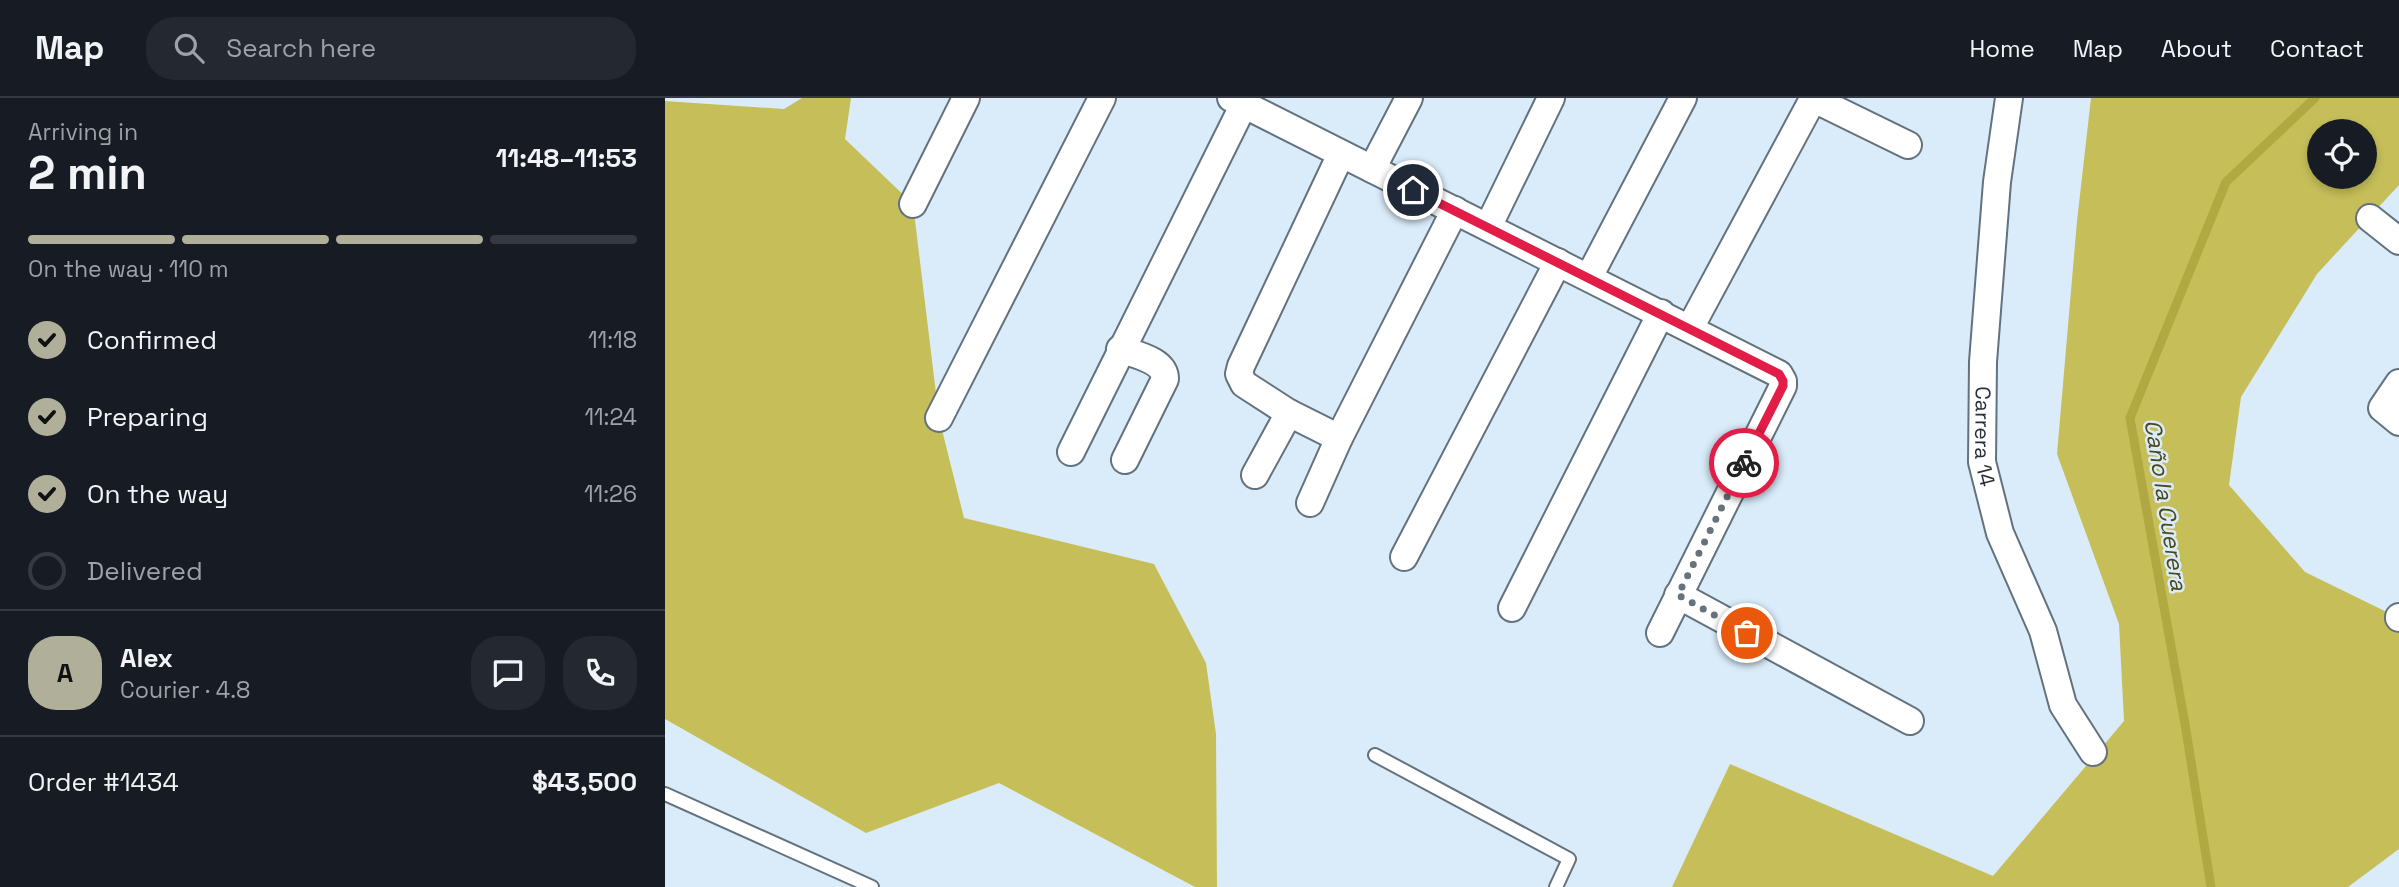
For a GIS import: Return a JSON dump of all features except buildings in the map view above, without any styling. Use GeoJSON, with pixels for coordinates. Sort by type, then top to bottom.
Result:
{"type":"FeatureCollection","features":[{"type":"Feature","properties":{"kind":"street"},"geometry":{"type":"LineString","coordinates":[[913,204],[965,98]]}},
{"type":"Feature","properties":{"kind":"street"},"geometry":{"type":"LineString","coordinates":[[939,418],[1102,98]]}},
{"type":"Feature","properties":{"kind":"street"},"geometry":{"type":"LineString","coordinates":[[1372,169],[1409,98]]}},
{"type":"Feature","properties":{"kind":"street"},"geometry":{"type":"LineString","coordinates":[[1488,227],[1551,98]]}},
{"type":"Feature","properties":{"kind":"street"},"geometry":{"type":"LineString","coordinates":[[1589,277],[1683,98]]}},
{"type":"Feature","properties":{"kind":"street"},"geometry":{"type":"LineString","coordinates":[[1690,328],[1812,98],[1908,145]]}},
{"type":"Feature","properties":{"kind":"street","name":"Carrera 14"},"geometry":{"type":"LineString","coordinates":[[2009,98],[1997,182],[1983,362],[1982,462],[2000,533],[2043,631],[2063,705],[2093,752]]}},
{"type":"Feature","properties":{"kind":"street"},"geometry":{"type":"LineString","coordinates":[[1071,452],[1121,349],[1253,104],[1341,154],[1779,374],[1783,386],[1660,633]]}},
{"type":"Feature","properties":{"kind":"street"},"geometry":{"type":"LineString","coordinates":[[1339,438],[1289,413],[1244,384],[1239,374],[1341,154]]}},
{"type":"Feature","properties":{"kind":"street"},"geometry":{"type":"LineString","coordinates":[[1310,503],[1339,438],[1455,211]]}},
{"type":"Feature","properties":{"kind":"street"},"geometry":{"type":"LineString","coordinates":[[2370,218],[2399,241]]}},
{"type":"Feature","properties":{"kind":"street"},"geometry":{"type":"LineString","coordinates":[[1403,557],[1558,262]]}},
{"type":"Feature","properties":{"kind":"street"},"geometry":{"type":"LineString","coordinates":[[1512,608],[1661,313]]}},
{"type":"Feature","properties":{"kind":"street"},"geometry":{"type":"LineString","coordinates":[[1121,349],[1159,365],[1165,371],[1165,379],[1125,460]]}},
{"type":"Feature","properties":{"kind":"street"},"geometry":{"type":"LineString","coordinates":[[2391,415],[2399,383]]}},
{"type":"Feature","properties":{"kind":"street"},"geometry":{"type":"LineString","coordinates":[[1255,475],[1289,413]]}},
{"type":"Feature","properties":{"kind":"street"},"geometry":{"type":"LineString","coordinates":[[1678,595],[1910,721]]}},
{"type":"Feature","properties":{"kind":"lane"},"geometry":{"type":"LineString","coordinates":[[1375,755],[1569,859],[1556,887]]}},
{"type":"Feature","properties":{"kind":"lane"},"geometry":{"type":"LineString","coordinates":[[665,794],[872,887]]}},
{"type":"Feature","properties":{"kind":"shaded area"},"geometry":{"type":"Polygon","coordinates":[[[802,98],[851,98],[845,139],[913,204],[939,418],[964,518],[1154,564],[1206,663],[1216,734],[1217,887],[1195,887],[999,783],[866,833],[665,719],[665,101],[784,109],[802,98]]]}},
{"type":"Feature","properties":{"kind":"shaded area"},"geometry":{"type":"Polygon","coordinates":[[[2091,98],[2399,98],[2399,185],[2317,274],[2241,397],[2229,485],[2305,572],[2399,618],[2399,849],[2348,887],[1672,887],[1730,764],[1993,876],[2124,721],[2119,624],[2057,454],[2077,221],[2091,98]]]}},
{"type":"Feature","properties":{"kind":"waterway","name":"Caño la Cuerera"},"geometry":{"type":"LineString","coordinates":[[2211,887],[2185,724],[2130,418],[2226,182],[2315,98]]}},
{"type":"Feature","properties":{"kind":"way so far"},"geometry":{"type":"LineString","coordinates":[[1744,463],[1678,595],[1747,633]]}},
{"type":"Feature","properties":{"kind":"route"},"geometry":{"type":"LineString","coordinates":[[1413,190],[1779,374],[1783,386],[1744,463]]}}]}
